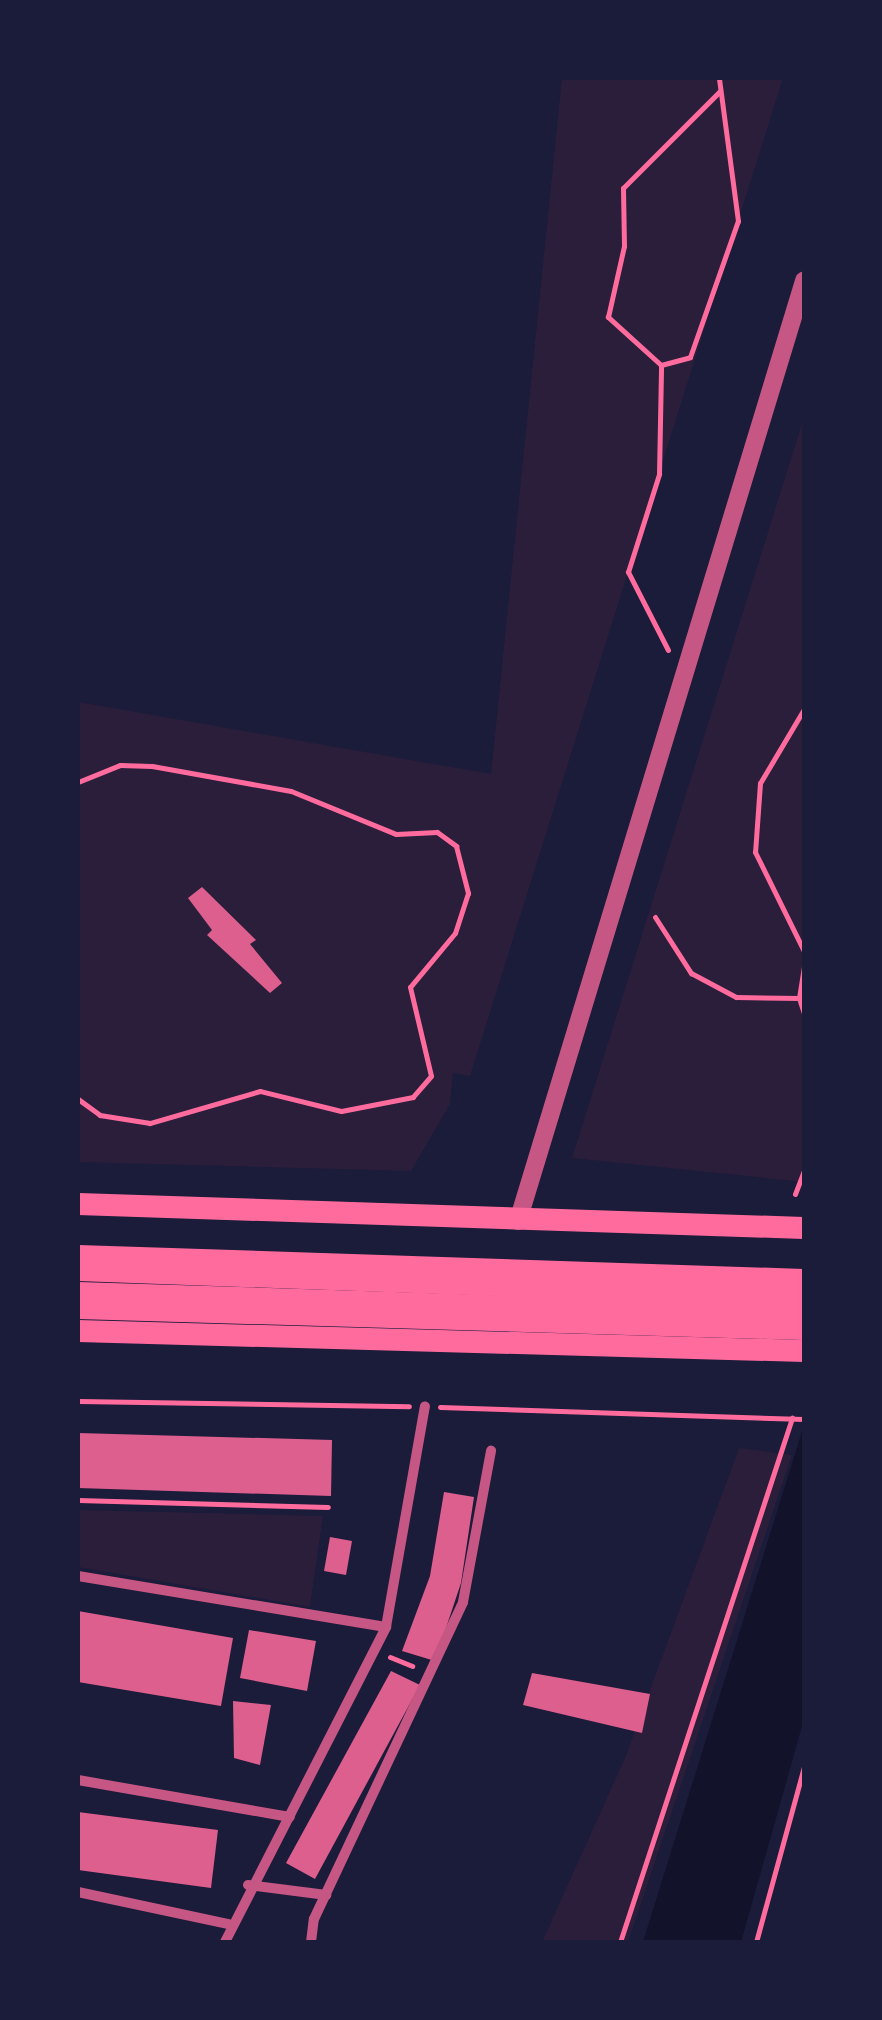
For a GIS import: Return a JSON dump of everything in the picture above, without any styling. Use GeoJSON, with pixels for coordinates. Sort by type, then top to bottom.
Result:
{"type":"FeatureCollection","features":[{"type":"Feature","properties":{"kind":"main road"},"geometry":{"type":"LineString","coordinates":[[78,1204],[804,1228]]}},
{"type":"Feature","properties":{"kind":"main road"},"geometry":{"type":"LineString","coordinates":[[78,1256],[798,1301]]}},
{"type":"Feature","properties":{"kind":"main road"},"geometry":{"type":"LineString","coordinates":[[78,1270],[798,1301]]}},
{"type":"Feature","properties":{"kind":"main road"},"geometry":{"type":"LineString","coordinates":[[78,1293],[284,1300],[798,1301]]}},
{"type":"Feature","properties":{"kind":"main road"},"geometry":{"type":"LineString","coordinates":[[284,1300],[400,1341]]}},
{"type":"Feature","properties":{"kind":"main road"},"geometry":{"type":"LineString","coordinates":[[78,1308],[804,1329]]}},
{"type":"Feature","properties":{"kind":"main road"},"geometry":{"type":"LineString","coordinates":[[78,1331],[804,1351]]}},
{"type":"Feature","properties":{"kind":"street"},"geometry":{"type":"LineString","coordinates":[[518,1221],[681,675],[804,282]]}},
{"type":"Feature","properties":{"kind":"street"},"geometry":{"type":"LineString","coordinates":[[225,1942],[229,1924],[248,1885],[290,1817],[369,1648],[386,1627],[425,1406]]}},
{"type":"Feature","properties":{"kind":"street"},"geometry":{"type":"LineString","coordinates":[[311,1942],[326,1895],[436,1676],[464,1602],[491,1451]]}},
{"type":"Feature","properties":{"kind":"street"},"geometry":{"type":"LineString","coordinates":[[78,1576],[386,1627]]}},
{"type":"Feature","properties":{"kind":"street"},"geometry":{"type":"LineString","coordinates":[[78,1780],[290,1817]]}},
{"type":"Feature","properties":{"kind":"street"},"geometry":{"type":"LineString","coordinates":[[248,1885],[326,1895]]}},
{"type":"Feature","properties":{"kind":"street"},"geometry":{"type":"LineString","coordinates":[[78,1892],[229,1924]]}},
{"type":"Feature","properties":{"kind":"path"},"geometry":{"type":"LineString","coordinates":[[661,365],[690,358],[738,221],[719,78]]}},
{"type":"Feature","properties":{"kind":"path"},"geometry":{"type":"LineString","coordinates":[[681,675],[628,572],[658,474],[661,365],[608,317],[624,246],[623,188],[720,91]]}},
{"type":"Feature","properties":{"kind":"path"},"geometry":{"type":"LineString","coordinates":[[804,709],[760,783],[755,852],[804,951]]}},
{"type":"Feature","properties":{"kind":"path"},"geometry":{"type":"LineString","coordinates":[[78,782],[120,765],[152,766],[291,791],[396,834],[437,832],[456,846],[468,893],[455,933],[410,987],[431,1076],[413,1097],[341,1112],[260,1090],[150,1123],[100,1115],[78,1099]]}},
{"type":"Feature","properties":{"kind":"path"},"geometry":{"type":"LineString","coordinates":[[655,917],[691,973],[736,997],[799,998]]}},
{"type":"Feature","properties":{"kind":"path"},"geometry":{"type":"LineString","coordinates":[[804,966],[799,998],[804,1013]]}},
{"type":"Feature","properties":{"kind":"path"},"geometry":{"type":"LineString","coordinates":[[795,1194],[804,1170]]}},
{"type":"Feature","properties":{"kind":"path"},"geometry":{"type":"LineString","coordinates":[[620,1942],[792,1418],[804,1419]]}},
{"type":"Feature","properties":{"kind":"path"},"geometry":{"type":"LineString","coordinates":[[78,1500],[328,1507]]}},
{"type":"Feature","properties":{"kind":"path"},"geometry":{"type":"LineString","coordinates":[[369,1648],[436,1676]]}},
{"type":"Feature","properties":{"kind":"path"},"geometry":{"type":"LineString","coordinates":[[756,1942],[804,1766]]}},
{"type":"Feature","properties":{"kind":"shaded area"},"geometry":{"type":"Polygon","coordinates":[[[562,78],[783,78],[470,1076],[453,1073],[450,1104],[411,1171],[78,1162],[78,702],[491,774],[562,78]]]}},
{"type":"Feature","properties":{"kind":"shaded area"},"geometry":{"type":"Polygon","coordinates":[[[804,417],[804,1182],[572,1158],[804,417]]]}},
{"type":"Feature","properties":{"kind":"shaded area"},"geometry":{"type":"Polygon","coordinates":[[[804,1425],[804,1719],[741,1942],[643,1942],[804,1425]]]}},
{"type":"Feature","properties":{"kind":"shaded area"},"geometry":{"type":"Polygon","coordinates":[[[739,1448],[792,1455],[628,1942],[542,1942],[625,1758],[739,1448]]]}},
{"type":"Feature","properties":{"kind":"shaded area"},"geometry":{"type":"Polygon","coordinates":[[[78,1510],[323,1516],[310,1607],[78,1567],[78,1510]]]}},
{"type":"Feature","properties":{"kind":"building"},"geometry":{"type":"Polygon","coordinates":[[[202,887],[256,940],[250,944],[282,983],[270,993],[207,935],[212,930],[188,898],[202,887]]]}},
{"type":"Feature","properties":{"kind":"building"},"geometry":{"type":"Polygon","coordinates":[[[78,1433],[332,1440],[331,1496],[78,1488],[78,1433]]]}},
{"type":"Feature","properties":{"kind":"building"},"geometry":{"type":"Polygon","coordinates":[[[444,1492],[474,1497],[461,1583],[435,1661],[402,1651],[430,1576],[444,1492]]]}},
{"type":"Feature","properties":{"kind":"building"},"geometry":{"type":"Polygon","coordinates":[[[330,1537],[352,1541],[346,1575],[324,1571],[330,1537]]]}},
{"type":"Feature","properties":{"kind":"building"},"geometry":{"type":"Polygon","coordinates":[[[78,1611],[233,1638],[221,1706],[78,1682],[78,1611]]]}},
{"type":"Feature","properties":{"kind":"building"},"geometry":{"type":"Polygon","coordinates":[[[249,1630],[316,1641],[307,1691],[240,1678],[249,1630]]]}},
{"type":"Feature","properties":{"kind":"building"},"geometry":{"type":"Polygon","coordinates":[[[391,1671],[420,1685],[315,1879],[286,1863],[391,1671]]]}},
{"type":"Feature","properties":{"kind":"building"},"geometry":{"type":"Polygon","coordinates":[[[532,1673],[650,1694],[642,1733],[523,1705],[532,1673]]]}},
{"type":"Feature","properties":{"kind":"building"},"geometry":{"type":"Polygon","coordinates":[[[233,1701],[271,1705],[260,1765],[234,1758],[233,1701]]]}},
{"type":"Feature","properties":{"kind":"building"},"geometry":{"type":"Polygon","coordinates":[[[78,1812],[218,1830],[211,1888],[78,1870],[78,1812]]]}}]}
